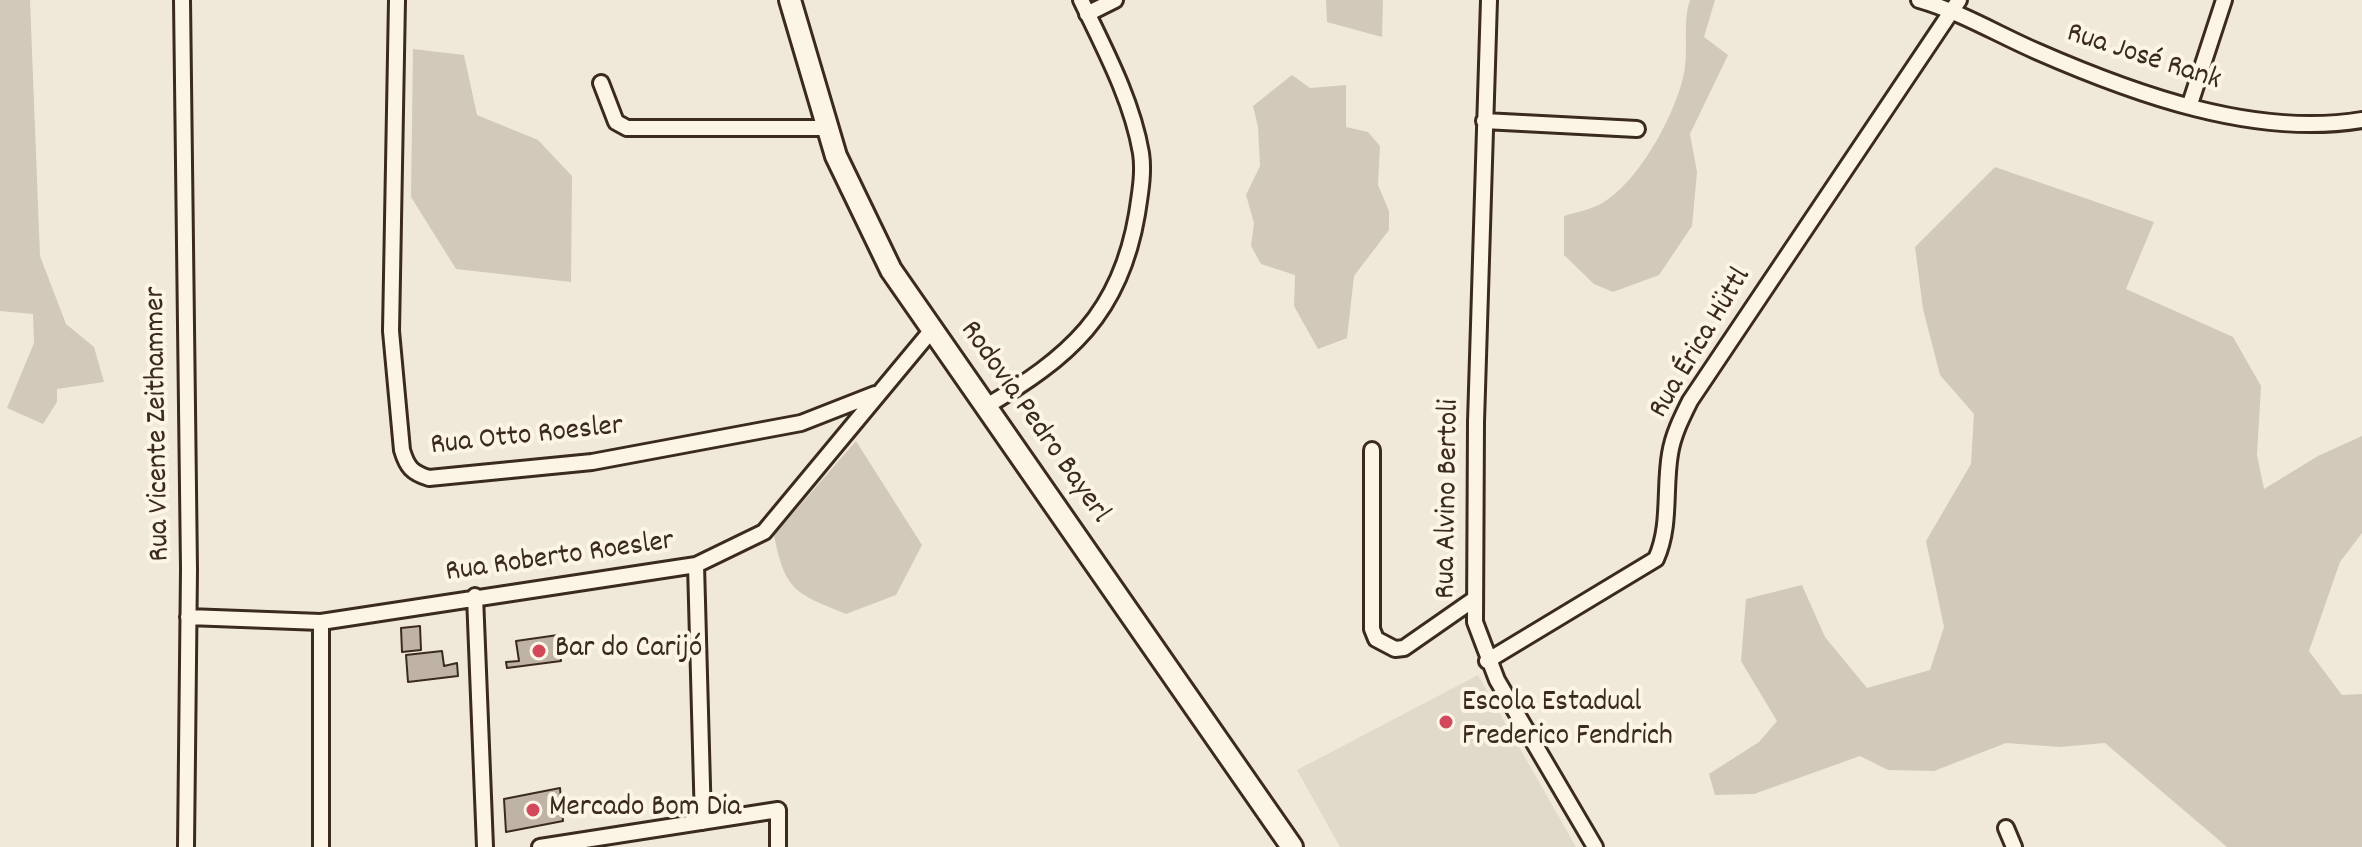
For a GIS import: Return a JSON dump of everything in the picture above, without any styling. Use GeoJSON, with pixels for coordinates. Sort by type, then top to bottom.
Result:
{"type":"FeatureCollection","features":[{"type":"Feature","properties":{"kind":"main road","name":"Rodovia Pedro Bayerl"},"geometry":{"type":"LineString","coordinates":[[790,0],[826,128],[877,245],[931,331],[1292,847]]}},
{"type":"Feature","properties":{"kind":"street","name":"Rua Vicente Zeithammer"},"geometry":{"type":"LineString","coordinates":[[182,0],[188,617],[186,847]]}},
{"type":"Feature","properties":{"kind":"street","name":"Rua Otto Roesler"},"geometry":{"type":"LineString","coordinates":[[397,0],[391,331],[406,466],[416,474],[429,478],[592,462],[801,423],[875,394]]}},
{"type":"Feature","properties":{"kind":"street"},"geometry":{"type":"LineString","coordinates":[[985,407],[1037,377],[1075,344],[1107,303],[1132,245],[1142,184],[1141,155],[1131,112],[1084,7],[1115,0]]}},
{"type":"Feature","properties":{"kind":"street","name":"Rua Alvino Bertoli"},"geometry":{"type":"LineString","coordinates":[[1489,0],[1473,600],[1479,640],[1487,661],[1595,847]]}},
{"type":"Feature","properties":{"kind":"street","name":"Rua José Rank"},"geometry":{"type":"LineString","coordinates":[[1919,0],[1955,5],[2074,66],[2190,104],[2296,124],[2362,120]]}},
{"type":"Feature","properties":{"kind":"street"},"geometry":{"type":"LineString","coordinates":[[2190,104],[2224,0]]}},
{"type":"Feature","properties":{"kind":"street","name":"Rua Érica Hüttl"},"geometry":{"type":"LineString","coordinates":[[1487,661],[1656,559],[1665,530],[1675,432],[1690,401],[1955,5]]}},
{"type":"Feature","properties":{"kind":"street"},"geometry":{"type":"LineString","coordinates":[[601,83],[616,122],[627,128],[826,128]]}},
{"type":"Feature","properties":{"kind":"street"},"geometry":{"type":"LineString","coordinates":[[1484,121],[1637,129]]}},
{"type":"Feature","properties":{"kind":"street","name":"Rua Roberto Roesler"},"geometry":{"type":"LineString","coordinates":[[188,617],[321,622],[475,596],[696,565],[764,532],[875,394],[931,331]]}},
{"type":"Feature","properties":{"kind":"street"},"geometry":{"type":"LineString","coordinates":[[1372,450],[1372,629],[1376,639],[1395,649],[1404,648],[1473,600]]}},
{"type":"Feature","properties":{"kind":"street"},"geometry":{"type":"LineString","coordinates":[[696,565],[703,822]]}},
{"type":"Feature","properties":{"kind":"street"},"geometry":{"type":"LineString","coordinates":[[475,596],[485,847]]}},
{"type":"Feature","properties":{"kind":"street"},"geometry":{"type":"LineString","coordinates":[[321,622],[321,847]]}},
{"type":"Feature","properties":{"kind":"street"},"geometry":{"type":"LineString","coordinates":[[540,847],[778,810],[778,847]]}},
{"type":"Feature","properties":{"kind":"street"},"geometry":{"type":"LineString","coordinates":[[2006,828],[2014,847]]}},
{"type":"Feature","properties":{"kind":"shaded area"},"geometry":{"type":"Polygon","coordinates":[[[0,0],[30,0],[40,256],[66,324],[94,347],[104,382],[57,389],[57,402],[43,424],[7,408],[34,343],[33,314],[0,311],[0,0]]]}},
{"type":"Feature","properties":{"kind":"shaded area"},"geometry":{"type":"Polygon","coordinates":[[[1326,0],[1383,0],[1382,37],[1327,22],[1326,0]]]}},
{"type":"Feature","properties":{"kind":"shaded area"},"geometry":{"type":"Polygon","coordinates":[[[1690,0],[1715,0],[1704,37],[1728,55],[1690,134],[1697,172],[1692,226],[1659,275],[1613,292],[1594,284],[1564,255],[1564,216],[1600,204],[1617,192],[1643,162],[1665,126],[1684,73],[1686,18],[1690,0]]]}},
{"type":"Feature","properties":{"kind":"shaded area"},"geometry":{"type":"Polygon","coordinates":[[[413,49],[464,55],[477,115],[538,140],[572,176],[571,282],[456,269],[411,197],[413,49]]]}},
{"type":"Feature","properties":{"kind":"shaded area"},"geometry":{"type":"Polygon","coordinates":[[[1292,75],[1310,88],[1346,85],[1346,127],[1368,132],[1380,146],[1378,185],[1389,211],[1389,230],[1354,276],[1347,338],[1318,349],[1294,306],[1295,275],[1261,264],[1251,246],[1254,223],[1246,195],[1260,166],[1258,127],[1253,106],[1292,75]]]}},
{"type":"Feature","properties":{"kind":"shaded area"},"geometry":{"type":"Polygon","coordinates":[[[1995,167],[2154,222],[2126,289],[2233,337],[2261,386],[2257,455],[2264,489],[2318,456],[2362,436],[2362,533],[2340,562],[2309,651],[2342,695],[2362,694],[2362,847],[2227,847],[2105,743],[2060,747],[2006,743],[1934,771],[1888,770],[1860,756],[1754,794],[1715,795],[1709,774],[1759,742],[1777,721],[1741,661],[1746,599],[1802,585],[1825,637],[1867,688],[1930,670],[1944,627],[1926,541],[1971,464],[1974,414],[1940,375],[1923,309],[1915,247],[1995,167]]]}},
{"type":"Feature","properties":{"kind":"shaded area"},"geometry":{"type":"Polygon","coordinates":[[[856,441],[922,545],[896,595],[846,614],[815,601],[795,588],[783,568],[774,535],[856,441]]]}},
{"type":"Feature","properties":{"kind":"shaded area","name":"Escola Estadual Frederico Fendrich"},"geometry":{"type":"Polygon","coordinates":[[[1478,675],[1576,847],[1340,847],[1297,770],[1478,675]]]}},
{"type":"Feature","properties":{"kind":"building"},"geometry":{"type":"Polygon","coordinates":[[[420,626],[421,650],[402,652],[401,628],[420,626]]]}},
{"type":"Feature","properties":{"kind":"building","name":"Bar do Carijó"},"geometry":{"type":"Polygon","coordinates":[[[558,635],[561,661],[507,668],[506,662],[519,661],[516,641],[558,635]]]}},
{"type":"Feature","properties":{"kind":"building"},"geometry":{"type":"Polygon","coordinates":[[[442,651],[444,666],[457,663],[458,676],[408,682],[406,655],[442,651]]]}},
{"type":"Feature","properties":{"kind":"building","name":"Mercado Bom Dia"},"geometry":{"type":"Polygon","coordinates":[[[560,788],[563,821],[506,832],[504,799],[560,788]]]}},
{"type":"Feature","properties":{"kind":"place","name":"Bar do Carijó"},"geometry":{"type":"Point","coordinates":[539,651]}},
{"type":"Feature","properties":{"kind":"place","name":"Escola Estadual Frederico Fendrich"},"geometry":{"type":"Point","coordinates":[1446,722]}},
{"type":"Feature","properties":{"kind":"place","name":"Mercado Bom Dia"},"geometry":{"type":"Point","coordinates":[533,810]}}]}
